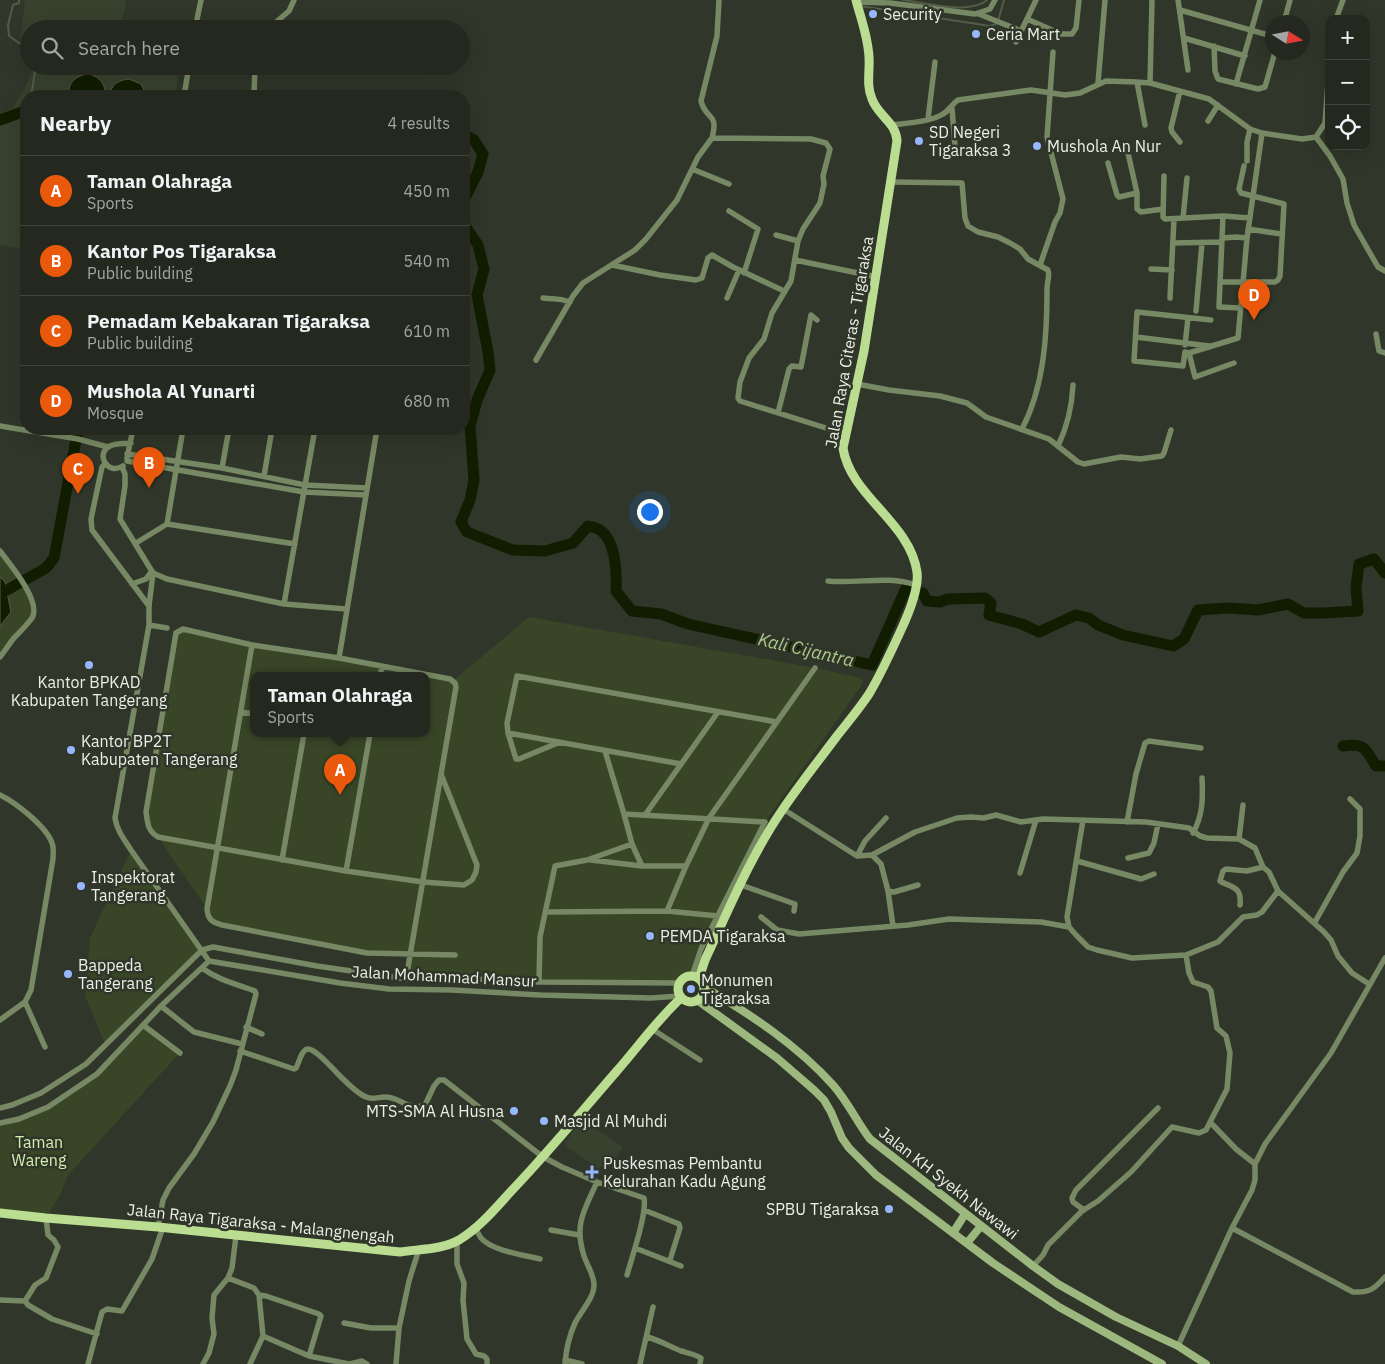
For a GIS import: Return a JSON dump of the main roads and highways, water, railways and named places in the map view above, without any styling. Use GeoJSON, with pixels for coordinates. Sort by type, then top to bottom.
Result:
{"type":"FeatureCollection","features":[{"type":"Feature","properties":{"kind":"main road","name":"Jalan Raya Citeras - Tigaraksa"},"geometry":{"type":"LineString","coordinates":[[696,977],[758,850],[783,809],[868,694],[887,660],[911,609],[916,585],[917,574],[912,555],[891,521],[856,481],[844,459],[845,434],[864,351],[897,141],[897,133],[873,102],[869,89],[867,42],[857,1]]}},
{"type":"Feature","properties":{"kind":"main road"},"geometry":{"type":"LineString","coordinates":[[687,976],[696,977],[704,987],[702,994],[691,1002],[680,997],[679,983],[687,976]]}},
{"type":"Feature","properties":{"kind":"main road","name":"Jalan KH Syekh Nawawi"},"geometry":{"type":"LineString","coordinates":[[704,987],[740,1008],[779,1036],[817,1069],[833,1086],[849,1106],[870,1139],[1033,1266],[1058,1284],[1116,1316],[1178,1346],[1206,1364]]}},
{"type":"Feature","properties":{"kind":"main road","name":"Jalan Raya Tigaraksa - Malangnengah"},"geometry":{"type":"LineString","coordinates":[[0,1213],[160,1227],[400,1252],[428,1249],[457,1241],[487,1218],[543,1157],[680,997]]}},
{"type":"Feature","properties":{"kind":"main road"},"geometry":{"type":"LineString","coordinates":[[696,1000],[777,1058],[814,1090],[831,1112],[842,1138],[856,1157],[877,1176],[993,1263],[1059,1307],[1162,1364]]}},
{"type":"Feature","properties":{"kind":"main road"},"geometry":{"type":"LineString","coordinates":[[953,1233],[966,1214]]}},
{"type":"Feature","properties":{"kind":"main road"},"geometry":{"type":"LineString","coordinates":[[967,1243],[981,1226]]}},
{"type":"Feature","properties":{"kind":"waterway"},"geometry":{"type":"LineString","coordinates":[[19,0],[19,3],[13,5],[8,25],[9,36],[20,44]]}},
{"type":"Feature","properties":{"kind":"waterway"},"geometry":{"type":"LineString","coordinates":[[903,0],[947,7],[970,7],[987,0]]}},
{"type":"Feature","properties":{"kind":"waterway"},"geometry":{"type":"LineString","coordinates":[[998,21],[1004,0]]}},
{"type":"Feature","properties":{"kind":"waterway"},"geometry":{"type":"LineString","coordinates":[[860,6],[990,26],[996,24]]}},
{"type":"Feature","properties":{"kind":"waterway"},"geometry":{"type":"LineString","coordinates":[[32,90],[34,75]]}},
{"type":"Feature","properties":{"kind":"waterway"},"geometry":{"type":"LineString","coordinates":[[0,120],[20,113]]}},
{"type":"Feature","properties":{"kind":"waterway","name":"Kali Cijantra"},"geometry":{"type":"LineString","coordinates":[[470,138],[474,140],[483,154],[478,172],[470,188]]}},
{"type":"Feature","properties":{"kind":"waterway","name":"Kali Cijantra"},"geometry":{"type":"LineString","coordinates":[[470,233],[478,245],[484,269],[477,295],[490,370],[477,400],[470,426]]}},
{"type":"Feature","properties":{"kind":"waterway","name":"Kali Cijantra"},"geometry":{"type":"LineString","coordinates":[[470,426],[474,480],[470,500],[461,522],[467,532],[513,550],[545,551],[573,543],[588,526],[599,529],[605,535],[612,549],[616,567],[616,591],[632,611],[661,614],[688,624],[872,665],[906,588],[923,593],[927,601],[940,602],[948,599],[985,598],[991,603],[989,615],[1022,624],[1039,632],[1076,615],[1089,618],[1098,625],[1123,635],[1173,646],[1184,639],[1198,610],[1228,608],[1258,610],[1288,604],[1304,613],[1358,611],[1356,588],[1359,564],[1374,559],[1385,573]]}},
{"type":"Feature","properties":{"kind":"waterway","name":"Kali Cijantra"},"geometry":{"type":"LineString","coordinates":[[7,590],[46,568],[54,558],[77,435]]}},
{"type":"Feature","properties":{"kind":"waterway"},"geometry":{"type":"LineString","coordinates":[[1343,746],[1360,746],[1367,751],[1376,766],[1385,766]]}},
{"type":"Feature","properties":{"kind":"place","name":"Security"},"geometry":{"type":"Point","coordinates":[873,14]}},
{"type":"Feature","properties":{"kind":"place","name":"Ceria Mart"},"geometry":{"type":"Point","coordinates":[976,34]}},
{"type":"Feature","properties":{"kind":"place","name":"SD Negeri Tigaraksa 3"},"geometry":{"type":"Point","coordinates":[919,141]}},
{"type":"Feature","properties":{"kind":"place","name":"Mushola An Nur"},"geometry":{"type":"Point","coordinates":[1037,146]}},
{"type":"Feature","properties":{"kind":"place","name":"Mushola Al Yunarti"},"geometry":{"type":"Point","coordinates":[1254,320]}},
{"type":"Feature","properties":{"kind":"place","name":"Kantor Pos Tigaraksa"},"geometry":{"type":"Point","coordinates":[149,488]}},
{"type":"Feature","properties":{"kind":"place","name":"Pemadam Kebakaran Tigaraksa"},"geometry":{"type":"Point","coordinates":[78,494]}},
{"type":"Feature","properties":{"kind":"place","name":"Kantor BPKAD Kabupaten Tangerang"},"geometry":{"type":"Point","coordinates":[89,665]}},
{"type":"Feature","properties":{"kind":"place","name":"Kantor BP2T Kabupaten Tangerang"},"geometry":{"type":"Point","coordinates":[71,750]}},
{"type":"Feature","properties":{"kind":"place","name":"Taman Olahraga"},"geometry":{"type":"Point","coordinates":[340,795]}},
{"type":"Feature","properties":{"kind":"place","name":"Inspektorat Tangerang"},"geometry":{"type":"Point","coordinates":[81,886]}},
{"type":"Feature","properties":{"kind":"place","name":"PEMDA Tigaraksa"},"geometry":{"type":"Point","coordinates":[650,936]}},
{"type":"Feature","properties":{"kind":"place","name":"Bappeda Tangerang"},"geometry":{"type":"Point","coordinates":[68,974]}},
{"type":"Feature","properties":{"kind":"place","name":"Monumen Tigaraksa"},"geometry":{"type":"Point","coordinates":[691,989]}},
{"type":"Feature","properties":{"kind":"place","name":"MTS-SMA Al Husna"},"geometry":{"type":"Point","coordinates":[514,1111]}},
{"type":"Feature","properties":{"kind":"place","name":"Masjid Al Muhdi"},"geometry":{"type":"Point","coordinates":[544,1121]}},
{"type":"Feature","properties":{"kind":"place","name":"Puskesmas Pembantu Kelurahan Kadu Agung"},"geometry":{"type":"Point","coordinates":[592,1172]}},
{"type":"Feature","properties":{"kind":"place","name":"SPBU Tigaraksa"},"geometry":{"type":"Point","coordinates":[889,1209]}},
{"type":"Feature","properties":{"kind":"park label","name":"Taman Wareng"},"geometry":{"type":"Point","coordinates":[39,1151]}}]}
